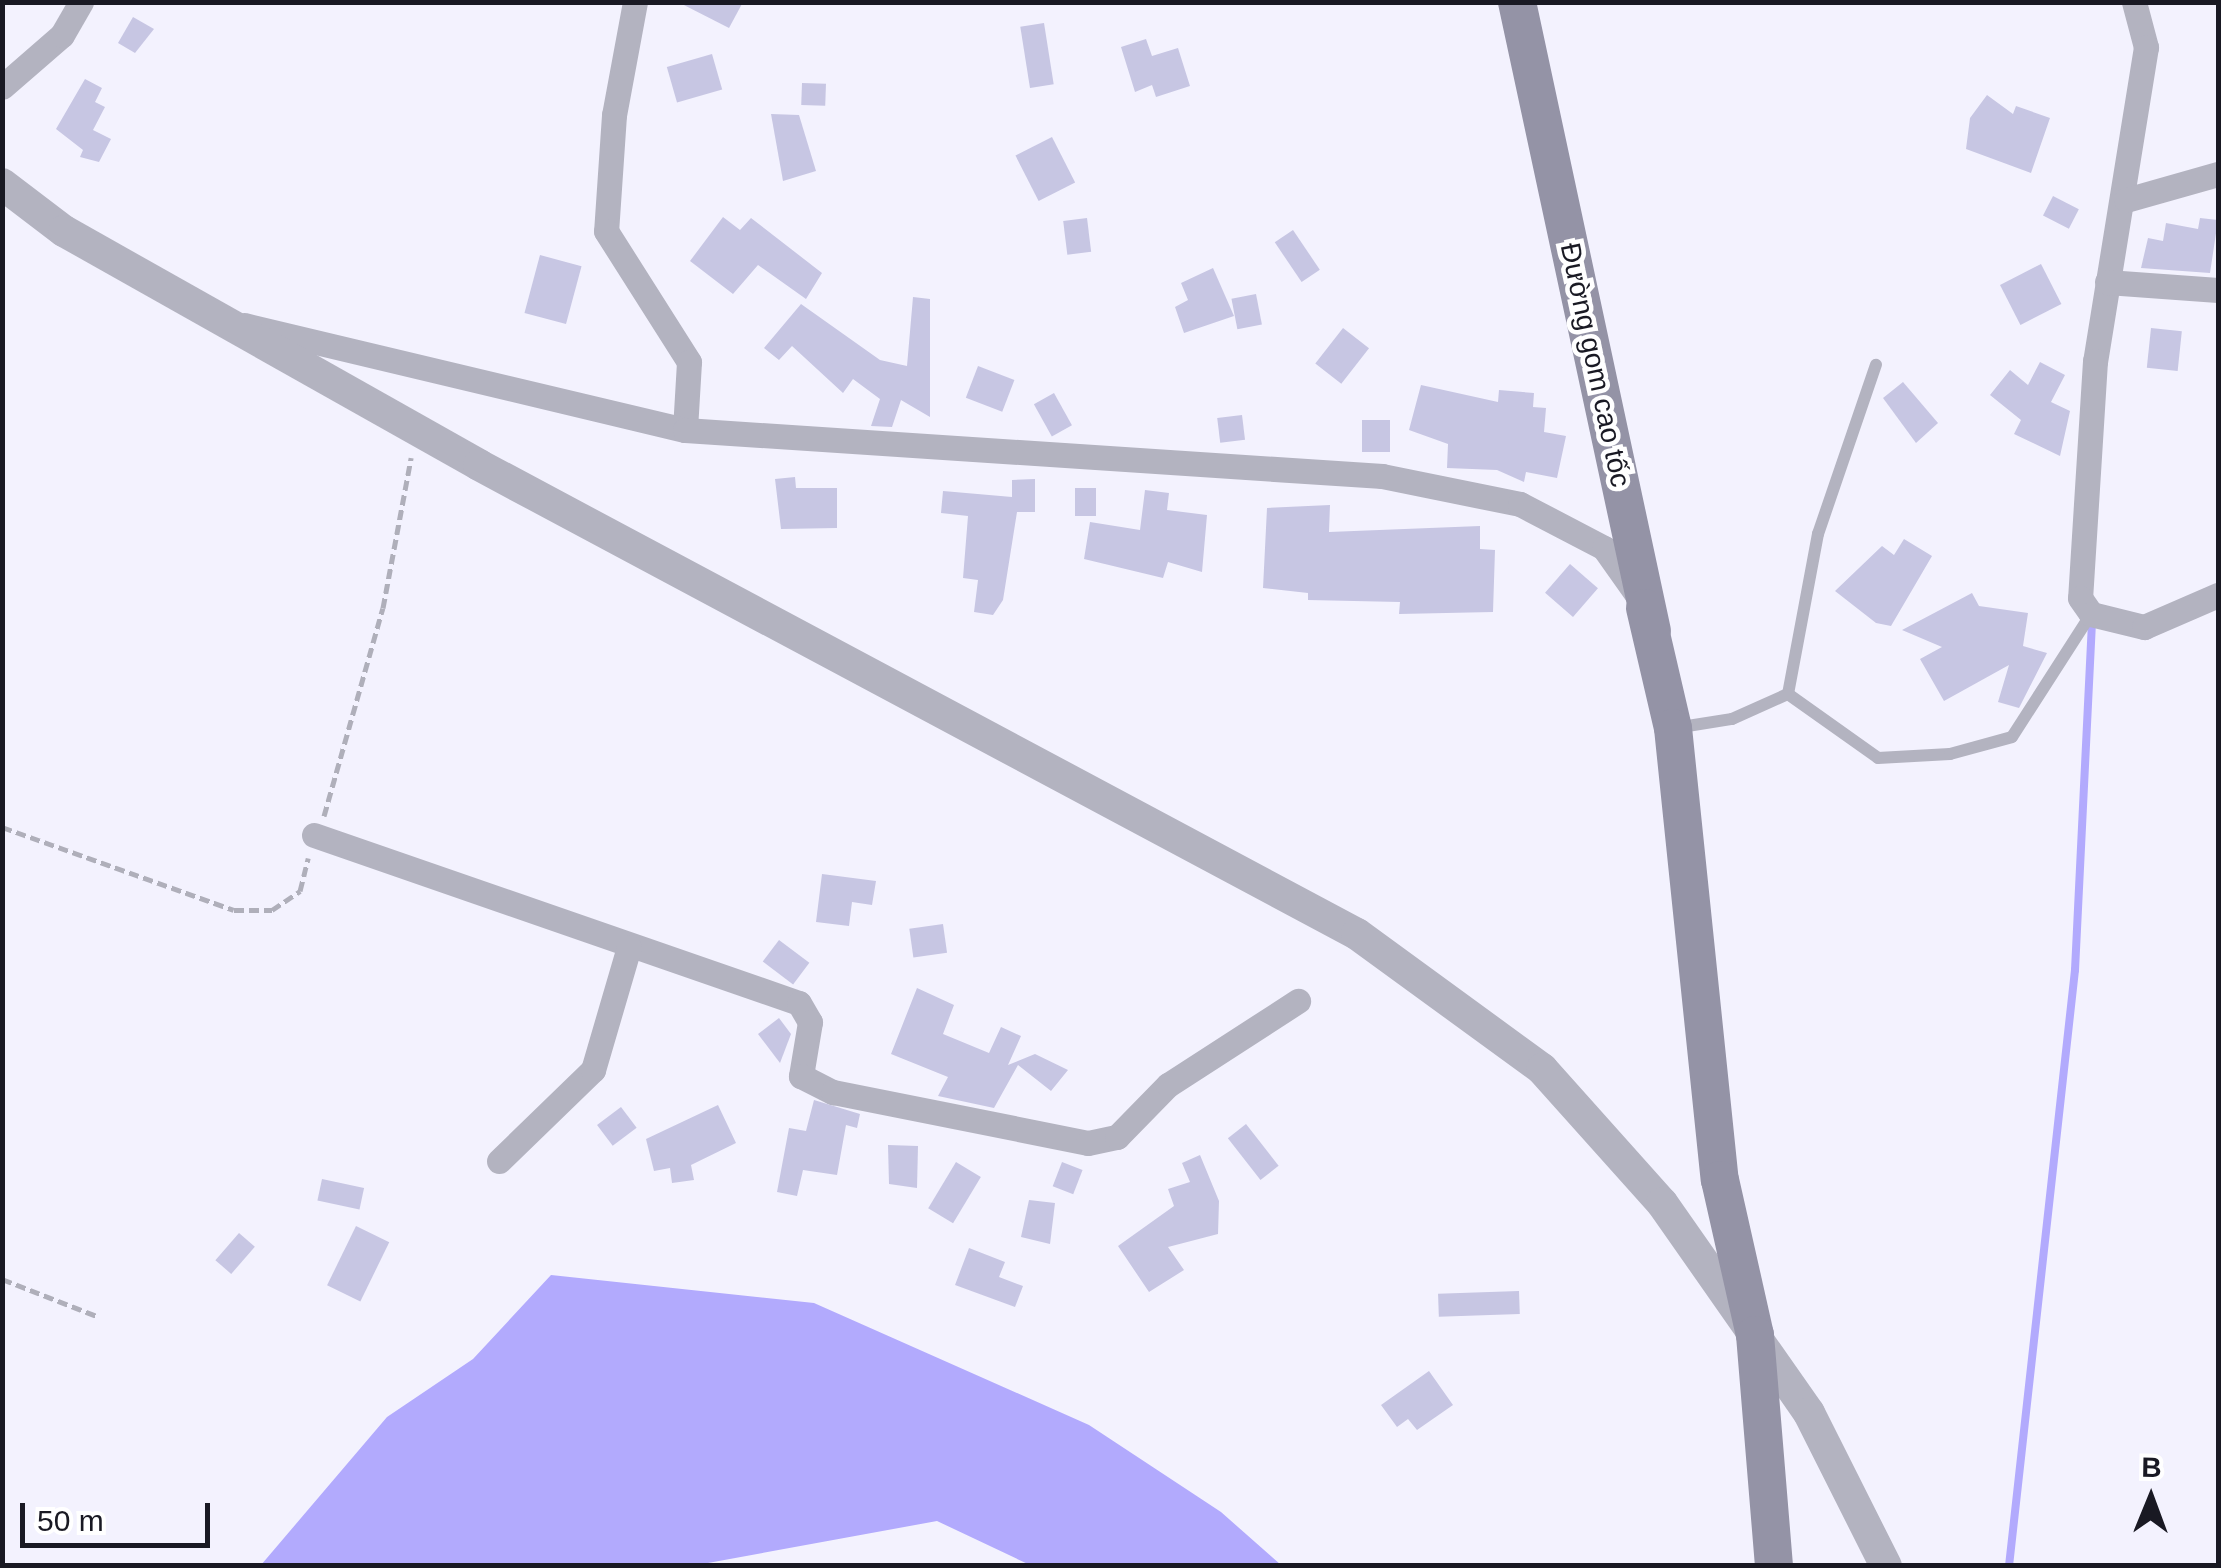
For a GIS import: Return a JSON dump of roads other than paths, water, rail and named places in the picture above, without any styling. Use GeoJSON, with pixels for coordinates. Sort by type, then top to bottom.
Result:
{"type":"FeatureCollection","features":[{"type":"Feature","properties":{"kind":"main road","name":"Đường gom cao tốc"},"geometry":{"type":"LineString","coordinates":[[1517,2],[1673,728]]}},
{"type":"Feature","properties":{"kind":"main road"},"geometry":{"type":"LineString","coordinates":[[1645,608],[1673,728],[1720,1180],[1755,1335],[1774,1566]]}},
{"type":"Feature","properties":{"kind":"street"},"geometry":{"type":"LineString","coordinates":[[2,88],[62,35],[81,2]]}},
{"type":"Feature","properties":{"kind":"street"},"geometry":{"type":"LineString","coordinates":[[636,2],[614,115],[606,232],[689,362],[686,430]]}},
{"type":"Feature","properties":{"kind":"street"},"geometry":{"type":"LineString","coordinates":[[2134,2],[2146,47],[2126,200],[2107,282],[2085,457],[2080,598],[2090,614],[2144,627],[2218,595]]}},
{"type":"Feature","properties":{"kind":"street"},"geometry":{"type":"LineString","coordinates":[[2126,200],[2218,174]]}},
{"type":"Feature","properties":{"kind":"street"},"geometry":{"type":"LineString","coordinates":[[2,184],[64,231],[882,688],[1357,934],[1542,1069],[1662,1203],[1809,1412],[1886,1566]]}},
{"type":"Feature","properties":{"kind":"street"},"geometry":{"type":"LineString","coordinates":[[2107,282],[2218,290]]}},
{"type":"Feature","properties":{"kind":"street"},"geometry":{"type":"LineString","coordinates":[[218,319],[686,430],[1382,476],[1520,504],[1604,548],[1645,608]]}},
{"type":"Feature","properties":{"kind":"street"},"geometry":{"type":"LineString","coordinates":[[314,835],[808,1009],[802,1076],[833,1092],[1088,1143],[1116,1138],[1168,1084],[1298,1001]]}},
{"type":"Feature","properties":{"kind":"street"},"geometry":{"type":"LineString","coordinates":[[499,1161],[594,1070],[629,946]]}},
{"type":"Feature","properties":{"kind":"lane"},"geometry":{"type":"LineString","coordinates":[[1788,694],[1818,534],[1876,365]]}},
{"type":"Feature","properties":{"kind":"lane"},"geometry":{"type":"LineString","coordinates":[[1788,694],[1878,758],[1950,754],[2012,737],[2090,614]]}},
{"type":"Feature","properties":{"kind":"lane"},"geometry":{"type":"LineString","coordinates":[[1673,728],[1732,719],[1788,694]]}},
{"type":"Feature","properties":{"kind":"waterway"},"geometry":{"type":"LineString","coordinates":[[2009,1566],[2075,970],[2092,620]]}}]}
